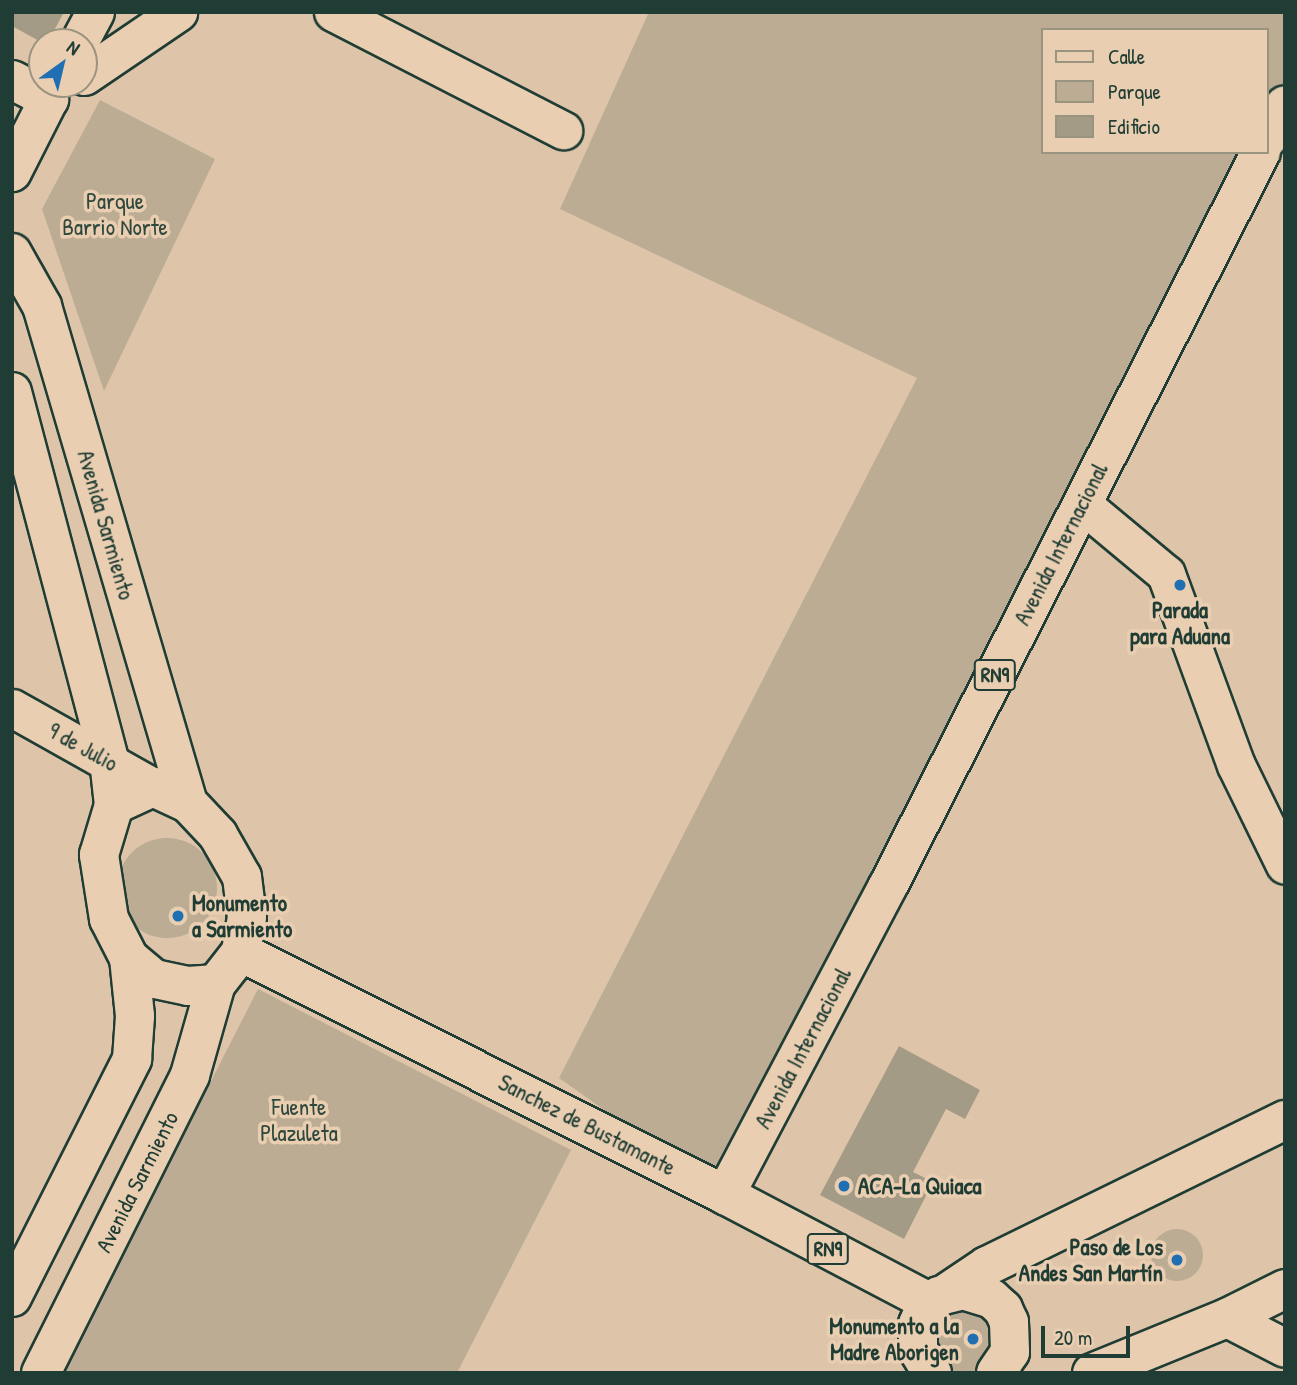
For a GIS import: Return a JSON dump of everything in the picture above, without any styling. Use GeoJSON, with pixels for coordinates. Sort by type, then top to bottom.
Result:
{"type":"FeatureCollection","features":[{"type":"Feature","properties":{"kind":"main road"},"geometry":{"type":"LineString","coordinates":[[15,158],[53,98]]}},
{"type":"Feature","properties":{"kind":"main road"},"geometry":{"type":"LineString","coordinates":[[1269,135],[1285,105]]}},
{"type":"Feature","properties":{"kind":"main road","name":"Avenida Internacional"},"geometry":{"type":"LineString","coordinates":[[725,1195],[888,886],[1260,154]]}},
{"type":"Feature","properties":{"kind":"main road","name":"Avenida Sarmiento"},"geometry":{"type":"LineString","coordinates":[[12,253],[42,306],[188,803]]}},
{"type":"Feature","properties":{"kind":"main road"},"geometry":{"type":"LineString","coordinates":[[12,392],[109,760],[114,805],[99,855],[109,919],[129,958],[135,1016],[132,1059],[12,1297]]}},
{"type":"Feature","properties":{"kind":"main road"},"geometry":{"type":"LineString","coordinates":[[114,805],[153,787],[188,803],[218,835],[242,877],[247,917],[241,952],[216,984],[188,986],[154,979],[129,958]]}},
{"type":"Feature","properties":{"kind":"main road","name":"Sanchez de Bustamante"},"geometry":{"type":"LineString","coordinates":[[241,952],[725,1195],[940,1297]]}},
{"type":"Feature","properties":{"kind":"main road","name":"Avenida Sarmiento"},"geometry":{"type":"LineString","coordinates":[[41,1373],[190,1075],[216,984]]}},
{"type":"Feature","properties":{"kind":"main road"},"geometry":{"type":"LineString","coordinates":[[919,1365],[918,1324],[940,1297],[987,1266],[1285,1120]]}},
{"type":"Feature","properties":{"kind":"main road"},"geometry":{"type":"LineString","coordinates":[[30,1263],[83,1289]]}},
{"type":"Feature","properties":{"kind":"main road"},"geometry":{"type":"LineString","coordinates":[[1092,1373],[1227,1318],[1285,1289]]}},
{"type":"Feature","properties":{"kind":"main road","name":"RN9"},"geometry":{"type":"LineString","coordinates":[[940,1297],[978,1292],[1003,1309],[1012,1337],[1010,1352],[996,1373]]}},
{"type":"Feature","properties":{"kind":"street"},"geometry":{"type":"LineString","coordinates":[[86,28],[95,12]]}},
{"type":"Feature","properties":{"kind":"street"},"geometry":{"type":"LineString","coordinates":[[98,66],[178,12]]}},
{"type":"Feature","properties":{"kind":"street"},"geometry":{"type":"LineString","coordinates":[[333,12],[563,130]]}},
{"type":"Feature","properties":{"kind":"street"},"geometry":{"type":"LineString","coordinates":[[1082,504],[1166,574],[1236,765],[1285,865]]}},
{"type":"Feature","properties":{"kind":"street","name":"9 de Julio"},"geometry":{"type":"LineString","coordinates":[[12,708],[153,787]]}},
{"type":"Feature","properties":{"kind":"street"},"geometry":{"type":"LineString","coordinates":[[1227,1318],[1285,1348]]}},
{"type":"Feature","properties":{"kind":"green space"},"geometry":{"type":"Polygon","coordinates":[[[649,12],[1285,12],[1285,102],[1269,132],[1269,28],[1042,28],[1042,154],[1258,154],[725,1195],[559,1078],[917,378],[560,209],[649,12]]]}},
{"type":"Feature","properties":{"kind":"green space","name":"Parque Barrio Norte"},"geometry":{"type":"Polygon","coordinates":[[[100,100],[215,159],[104,391],[42,209],[100,100]]]}},
{"type":"Feature","properties":{"kind":"green space"},"geometry":{"type":"Polygon","coordinates":[[[167,838],[186,842],[202,853],[213,869],[217,888],[213,907],[202,923],[186,934],[167,938],[148,934],[132,923],[121,907],[117,888],[121,869],[132,853],[148,842],[167,838]]]}},
{"type":"Feature","properties":{"kind":"green space","name":"Fuente Plazuleta"},"geometry":{"type":"Polygon","coordinates":[[[258,989],[571,1150],[457,1373],[62,1373],[258,989]]]}},
{"type":"Feature","properties":{"kind":"green space"},"geometry":{"type":"Polygon","coordinates":[[[1177,1229],[1196,1236],[1203,1255],[1196,1274],[1177,1281],[1158,1274],[1151,1255],[1158,1236],[1177,1229]]]}},
{"type":"Feature","properties":{"kind":"green space"},"geometry":{"type":"Polygon","coordinates":[[[942,1301],[1004,1313],[987,1373],[948,1373],[926,1323],[942,1301]]]}},
{"type":"Feature","properties":{"kind":"building"},"geometry":{"type":"Polygon","coordinates":[[[12,12],[64,12],[55,28],[28,28],[28,35],[12,26],[12,12]]]}},
{"type":"Feature","properties":{"kind":"building"},"geometry":{"type":"Polygon","coordinates":[[[899,1046],[980,1090],[965,1119],[946,1109],[913,1172],[933,1182],[904,1239],[820,1195],[899,1046]]]}},
{"type":"Feature","properties":{"kind":"place","name":"Parada para Aduana"},"geometry":{"type":"Point","coordinates":[1180,585]}},
{"type":"Feature","properties":{"kind":"place","name":"Monumento a Sarmiento"},"geometry":{"type":"Point","coordinates":[178,916]}},
{"type":"Feature","properties":{"kind":"place","name":"ACA-La Quiaca"},"geometry":{"type":"Point","coordinates":[844,1186]}},
{"type":"Feature","properties":{"kind":"place","name":"Paso de Los Andes San Martín"},"geometry":{"type":"Point","coordinates":[1177,1260]}},
{"type":"Feature","properties":{"kind":"place","name":"Monumento a la Madre Aborigen"},"geometry":{"type":"Point","coordinates":[973,1339]}}]}
